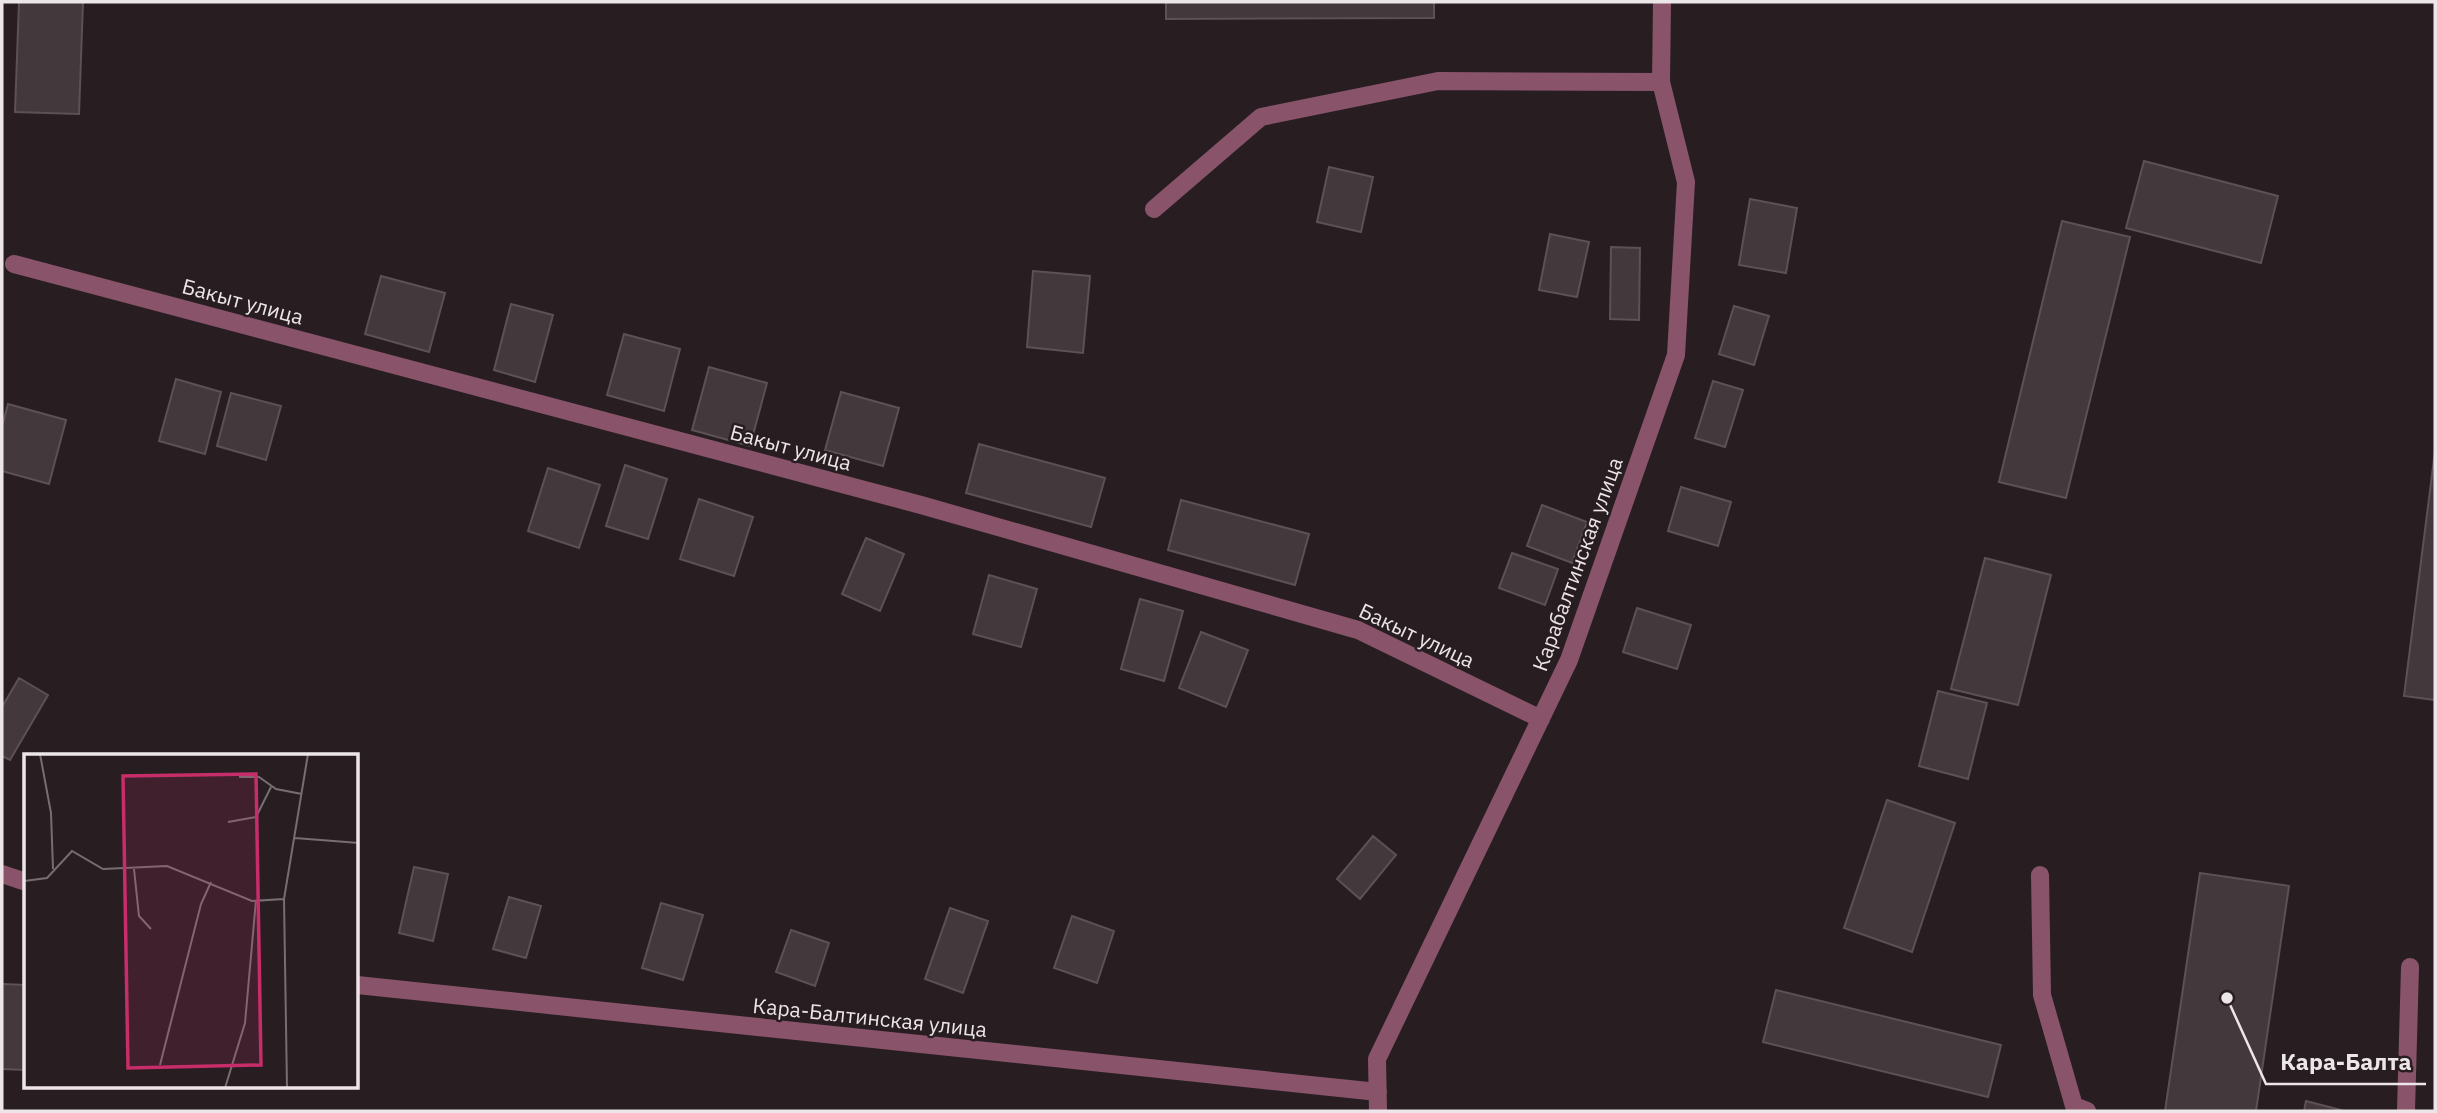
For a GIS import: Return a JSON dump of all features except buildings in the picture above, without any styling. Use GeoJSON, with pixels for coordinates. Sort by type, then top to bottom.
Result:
{"type":"FeatureCollection","features":[{"type":"Feature","properties":{"kind":"street","name":"Карабалтинская улица"},"geometry":{"type":"LineString","coordinates":[[1378,1111],[1377,1059],[1569,660],[1676,355],[1686,182],[1661,82],[1662,2]]}},
{"type":"Feature","properties":{"kind":"street"},"geometry":{"type":"LineString","coordinates":[[1154,209],[1261,117],[1438,81],[1661,82]]}},
{"type":"Feature","properties":{"kind":"street","name":"Бакыт улица"},"geometry":{"type":"LineString","coordinates":[[14,264],[921,505],[1358,630],[1541,719]]}},
{"type":"Feature","properties":{"kind":"street"},"geometry":{"type":"LineString","coordinates":[[2,874],[24,881]]}},
{"type":"Feature","properties":{"kind":"street"},"geometry":{"type":"LineString","coordinates":[[2040,875],[2042,995],[2074,1106],[2087,1111]]}},
{"type":"Feature","properties":{"kind":"street"},"geometry":{"type":"LineString","coordinates":[[2406,1111],[2410,967]]}},
{"type":"Feature","properties":{"kind":"street","name":"Кара-Балтинская улица"},"geometry":{"type":"LineString","coordinates":[[359,985],[1378,1092]]}},
{"type":"Feature","properties":{"kind":"place","name":"Кара-Балта"},"geometry":{"type":"Point","coordinates":[2227,998]}}]}
